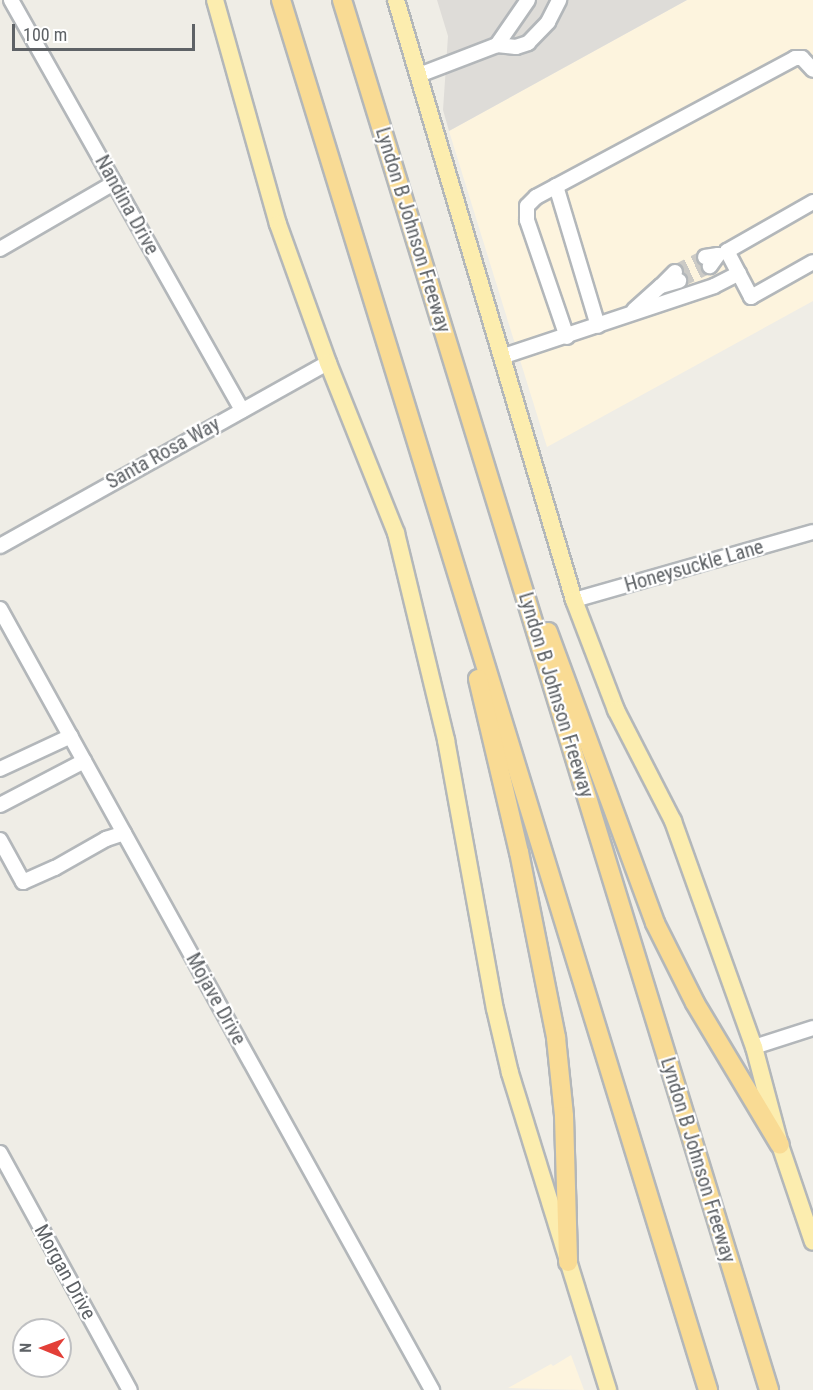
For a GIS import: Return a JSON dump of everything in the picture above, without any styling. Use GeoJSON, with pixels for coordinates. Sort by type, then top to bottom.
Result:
{"type":"FeatureCollection","features":[{"type":"Feature","properties":{"kind":"highway"},"geometry":{"type":"LineString","coordinates":[[281,0],[708,1390]]}},
{"type":"Feature","properties":{"kind":"highway","name":"Lyndon B Johnson Freeway"},"geometry":{"type":"LineString","coordinates":[[342,0],[769,1390]]}},
{"type":"Feature","properties":{"kind":"highway"},"geometry":{"type":"LineString","coordinates":[[481,452],[655,923],[695,1003],[780,1145]]}},
{"type":"Feature","properties":{"kind":"highway"},"geometry":{"type":"LineString","coordinates":[[424,467],[497,756],[549,995],[561,1075],[568,1262]]}},
{"type":"Feature","properties":{"kind":"main road"},"geometry":{"type":"LineString","coordinates":[[215,0],[279,224],[328,363],[396,533],[447,740],[507,1062],[608,1390]]}},
{"type":"Feature","properties":{"kind":"main road"},"geometry":{"type":"LineString","coordinates":[[396,0],[504,356],[574,600],[616,710],[673,821],[754,1047],[780,1145],[813,1242]]}},
{"type":"Feature","properties":{"kind":"street","name":"Nandina Drive"},"geometry":{"type":"LineString","coordinates":[[11,0],[242,410]]}},
{"type":"Feature","properties":{"kind":"street"},"geometry":{"type":"LineString","coordinates":[[497,45],[528,0]]}},
{"type":"Feature","properties":{"kind":"street"},"geometry":{"type":"LineString","coordinates":[[419,75],[497,45],[516,47],[528,43],[548,22],[559,0]]}},
{"type":"Feature","properties":{"kind":"street"},"geometry":{"type":"LineString","coordinates":[[567,337],[527,220],[527,206],[536,196],[795,58],[802,58],[813,70]]}},
{"type":"Feature","properties":{"kind":"street"},"geometry":{"type":"LineString","coordinates":[[0,249],[114,183]]}},
{"type":"Feature","properties":{"kind":"street"},"geometry":{"type":"LineString","coordinates":[[556,186],[598,326]]}},
{"type":"Feature","properties":{"kind":"street"},"geometry":{"type":"LineString","coordinates":[[813,202],[715,257],[739,273],[751,297],[813,262]]}},
{"type":"Feature","properties":{"kind":"street"},"geometry":{"type":"LineString","coordinates":[[504,356],[567,337],[714,286],[739,273]]}},
{"type":"Feature","properties":{"kind":"street"},"geometry":{"type":"LineString","coordinates":[[628,316],[661,286],[677,277]]}},
{"type":"Feature","properties":{"kind":"street","name":"Santa Rosa Way"},"geometry":{"type":"LineString","coordinates":[[0,546],[328,363]]}},
{"type":"Feature","properties":{"kind":"street","name":"Honeysuckle Lane"},"geometry":{"type":"LineString","coordinates":[[574,600],[813,532]]}},
{"type":"Feature","properties":{"kind":"street","name":"Mojave Drive"},"geometry":{"type":"LineString","coordinates":[[0,609],[432,1390]]}},
{"type":"Feature","properties":{"kind":"street"},"geometry":{"type":"LineString","coordinates":[[0,769],[71,736]]}},
{"type":"Feature","properties":{"kind":"street"},"geometry":{"type":"LineString","coordinates":[[0,805],[84,761]]}},
{"type":"Feature","properties":{"kind":"street"},"geometry":{"type":"LineString","coordinates":[[0,840],[23,882],[55,868],[106,839],[124,833]]}},
{"type":"Feature","properties":{"kind":"street"},"geometry":{"type":"LineString","coordinates":[[754,1047],[813,1029]]}},
{"type":"Feature","properties":{"kind":"street","name":"Morgan Drive"},"geometry":{"type":"LineString","coordinates":[[0,1154],[130,1390]]}},
{"type":"Feature","properties":{"kind":"shaded area"},"geometry":{"type":"Polygon","coordinates":[[[437,0],[687,0],[449,131],[443,110],[448,36],[437,0]]]}},
{"type":"Feature","properties":{"kind":"shaded area"},"geometry":{"type":"Polygon","coordinates":[[[687,0],[813,0],[813,301],[547,447],[449,131],[687,0]]]}},
{"type":"Feature","properties":{"kind":"shaded area"},"geometry":{"type":"Polygon","coordinates":[[[571,1355],[584,1390],[508,1388],[551,1364],[553,1366],[571,1355]]]}},
{"type":"Feature","properties":{"kind":"tunnel"},"geometry":{"type":"LineString","coordinates":[[675,272],[705,257]]}},
{"type":"Feature","properties":{"kind":"tunnel"},"geometry":{"type":"LineString","coordinates":[[679,281],[710,266]]}}]}
